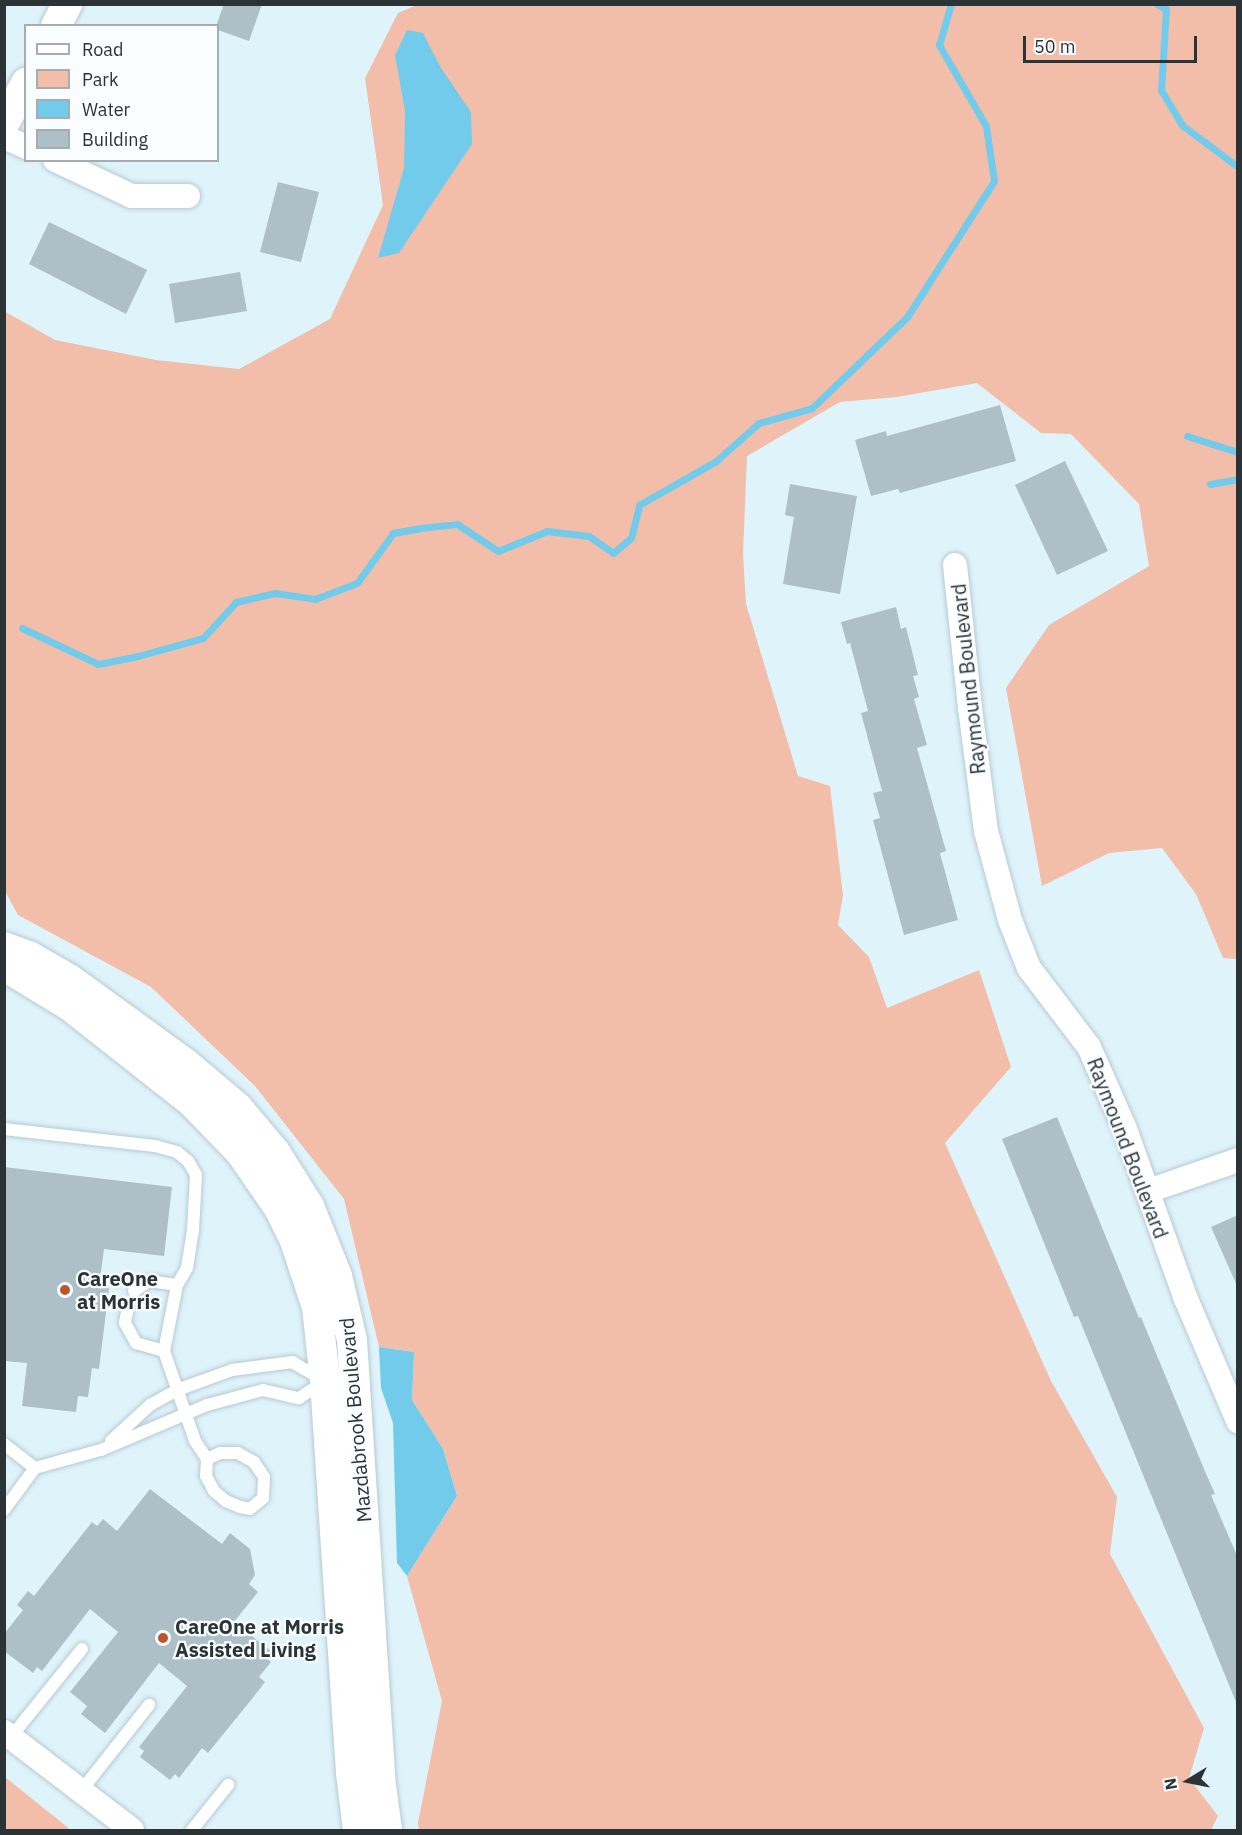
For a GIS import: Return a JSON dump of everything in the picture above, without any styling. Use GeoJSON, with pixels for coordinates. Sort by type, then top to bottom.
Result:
{"type":"FeatureCollection","features":[{"type":"Feature","properties":{"kind":"street"},"geometry":{"type":"LineString","coordinates":[[57,24],[67,4]]}},
{"type":"Feature","properties":{"kind":"street"},"geometry":{"type":"LineString","coordinates":[[4,124],[24,87]]}},
{"type":"Feature","properties":{"kind":"street"},"geometry":{"type":"LineString","coordinates":[[4,137],[24,146]]}},
{"type":"Feature","properties":{"kind":"street"},"geometry":{"type":"LineString","coordinates":[[59,162],[132,196],[188,196]]}},
{"type":"Feature","properties":{"kind":"street","name":"Raymound Boulevard"},"geometry":{"type":"LineString","coordinates":[[956,566],[970,708],[986,831],[1006,909],[1029,968],[1089,1047],[1125,1129],[1186,1299],[1238,1421]]}},
{"type":"Feature","properties":{"kind":"street","name":"Mazdabrook Boulevard"},"geometry":{"type":"LineString","coordinates":[[4,947],[29,956],[69,980],[186,1064],[237,1107],[275,1152],[309,1206],[337,1276],[352,1340],[340,1379],[351,1773],[358,1830]]}},
{"type":"Feature","properties":{"kind":"street","name":"Mazdabrook Boulevard"},"geometry":{"type":"LineString","coordinates":[[4,966],[70,1006],[176,1088],[223,1131],[279,1209],[308,1274],[340,1379],[387,1830]]}},
{"type":"Feature","properties":{"kind":"street"},"geometry":{"type":"LineString","coordinates":[[1148,1191],[1238,1160]]}},
{"type":"Feature","properties":{"kind":"street"},"geometry":{"type":"LineString","coordinates":[[8,1734],[132,1830]]}},
{"type":"Feature","properties":{"kind":"lane"},"geometry":{"type":"LineString","coordinates":[[4,1129],[155,1146],[183,1156],[196,1175],[187,1268],[177,1285],[164,1351],[195,1441],[207,1460],[206,1476],[214,1491],[226,1501],[250,1509],[263,1498],[264,1477],[254,1462],[238,1453],[220,1453],[207,1460]]}},
{"type":"Feature","properties":{"kind":"lane"},"geometry":{"type":"LineString","coordinates":[[134,1291],[149,1281],[177,1285]]}},
{"type":"Feature","properties":{"kind":"lane"},"geometry":{"type":"LineString","coordinates":[[128,1307],[125,1323],[136,1343],[164,1351]]}},
{"type":"Feature","properties":{"kind":"lane"},"geometry":{"type":"LineString","coordinates":[[101,1450],[150,1405],[177,1390],[232,1370],[292,1362],[340,1379]]}},
{"type":"Feature","properties":{"kind":"lane"},"geometry":{"type":"LineString","coordinates":[[4,1510],[35,1468],[101,1450],[207,1405],[263,1390],[299,1398],[340,1379]]}},
{"type":"Feature","properties":{"kind":"lane"},"geometry":{"type":"LineString","coordinates":[[4,1444],[35,1468]]}},
{"type":"Feature","properties":{"kind":"lane"},"geometry":{"type":"LineString","coordinates":[[8,1734],[81,1649]]}},
{"type":"Feature","properties":{"kind":"lane"},"geometry":{"type":"LineString","coordinates":[[81,1791],[149,1704]]}},
{"type":"Feature","properties":{"kind":"lane"},"geometry":{"type":"LineString","coordinates":[[192,1830],[228,1785]]}},
{"type":"Feature","properties":{"kind":"green space"},"geometry":{"type":"Polygon","coordinates":[[[417,5],[1237,5],[1237,959],[1223,958],[1196,894],[1162,848],[1109,853],[1042,886],[1006,688],[1049,625],[1149,566],[1139,504],[1071,434],[1041,433],[977,383],[897,397],[840,402],[747,456],[743,554],[746,604],[798,776],[830,786],[843,895],[838,925],[869,957],[887,1008],[979,970],[1011,1067],[945,1143],[1051,1381],[1117,1497],[1110,1554],[1204,1728],[1189,1778],[1218,1816],[1211,1830],[419,1830],[418,1823],[442,1701],[407,1576],[457,1496],[443,1449],[412,1400],[414,1352],[379,1347],[344,1199],[255,1086],[151,987],[18,915],[5,891],[4,311],[55,340],[156,360],[239,369],[330,319],[383,205],[365,78],[398,13],[417,5]]]}},
{"type":"Feature","properties":{"kind":"green space"},"geometry":{"type":"Polygon","coordinates":[[[5,1777],[71,1830],[5,1830],[5,1777]]]}},
{"type":"Feature","properties":{"kind":"water"},"geometry":{"type":"Polygon","coordinates":[[[407,30],[423,33],[441,68],[471,112],[472,144],[399,253],[378,258],[404,168],[405,111],[395,55],[407,30]]]}},
{"type":"Feature","properties":{"kind":"water"},"geometry":{"type":"Polygon","coordinates":[[[379,1347],[414,1352],[412,1400],[443,1449],[457,1496],[407,1576],[397,1563],[393,1423],[381,1388],[379,1347]]]}},
{"type":"Feature","properties":{"kind":"building"},"geometry":{"type":"Polygon","coordinates":[[[224,4],[262,4],[249,41],[219,30],[219,24],[217,24],[224,4]]]}},
{"type":"Feature","properties":{"kind":"building"},"geometry":{"type":"Polygon","coordinates":[[[278,182],[319,192],[301,262],[260,252],[278,182]]]}},
{"type":"Feature","properties":{"kind":"building"},"geometry":{"type":"Polygon","coordinates":[[[49,222],[147,270],[126,314],[29,264],[49,222]]]}},
{"type":"Feature","properties":{"kind":"building"},"geometry":{"type":"Polygon","coordinates":[[[240,272],[247,311],[175,323],[169,284],[240,272]]]}},
{"type":"Feature","properties":{"kind":"building"},"geometry":{"type":"Polygon","coordinates":[[[1000,405],[1016,461],[900,493],[898,489],[871,496],[855,440],[886,431],[887,436],[1000,405]]]}},
{"type":"Feature","properties":{"kind":"building"},"geometry":{"type":"Polygon","coordinates":[[[1065,461],[1108,551],[1057,575],[1015,485],[1065,461]]]}},
{"type":"Feature","properties":{"kind":"building"},"geometry":{"type":"Polygon","coordinates":[[[790,484],[857,496],[840,594],[783,584],[794,517],[785,515],[790,484]]]}},
{"type":"Feature","properties":{"kind":"building"},"geometry":{"type":"Polygon","coordinates":[[[896,607],[901,629],[906,627],[918,675],[913,676],[919,697],[914,699],[927,745],[917,748],[946,851],[940,853],[958,920],[904,935],[873,820],[880,818],[873,793],[882,791],[861,713],[868,711],[850,643],[847,644],[841,622],[896,607]]]}},
{"type":"Feature","properties":{"kind":"building"},"geometry":{"type":"Polygon","coordinates":[[[1057,1117],[1139,1318],[1141,1317],[1215,1494],[1211,1495],[1238,1558],[1238,1707],[1078,1316],[1074,1317],[1002,1139],[1057,1117]]]}},
{"type":"Feature","properties":{"kind":"building","name":"CareOne at Morris"},"geometry":{"type":"Polygon","coordinates":[[[4,1167],[172,1187],[164,1256],[104,1249],[99,1287],[109,1288],[99,1369],[92,1368],[88,1397],[78,1396],[76,1412],[22,1406],[27,1363],[4,1361],[4,1167]]]}},
{"type":"Feature","properties":{"kind":"building"},"geometry":{"type":"Polygon","coordinates":[[[1238,1215],[1238,1288],[1211,1227],[1238,1215]]]}},
{"type":"Feature","properties":{"kind":"building","name":"CareOne at Morris Assisted Living"},"geometry":{"type":"Polygon","coordinates":[[[150,1489],[222,1544],[230,1533],[250,1549],[255,1575],[249,1584],[258,1592],[234,1622],[272,1652],[267,1659],[271,1662],[259,1677],[265,1682],[251,1700],[208,1753],[202,1748],[179,1778],[175,1774],[170,1780],[140,1757],[144,1751],[139,1747],[187,1686],[159,1663],[105,1733],[81,1714],[87,1706],[70,1692],[118,1632],[90,1609],[42,1671],[37,1667],[33,1673],[4,1651],[4,1634],[23,1610],[17,1605],[28,1591],[34,1596],[92,1522],[97,1526],[103,1519],[117,1531],[150,1489]]]}},
{"type":"Feature","properties":{"kind":"waterway"},"geometry":{"type":"LineString","coordinates":[[22,628],[98,664],[138,656],[203,638],[236,602],[275,593],[315,599],[357,583],[393,533],[420,528],[457,524],[498,551],[547,531],[589,536],[613,553],[631,538],[639,505],[716,461],[759,423],[812,408],[907,317],[994,181],[986,126],[939,45],[951,4]]}},
{"type":"Feature","properties":{"kind":"waterway"},"geometry":{"type":"LineString","coordinates":[[1157,4],[1166,9],[1161,90],[1182,125],[1238,167]]}},
{"type":"Feature","properties":{"kind":"waterway"},"geometry":{"type":"LineString","coordinates":[[1187,436],[1238,452]]}},
{"type":"Feature","properties":{"kind":"waterway"},"geometry":{"type":"LineString","coordinates":[[1210,484],[1238,479]]}},
{"type":"Feature","properties":{"kind":"place","name":"CareOne at Morris"},"geometry":{"type":"Point","coordinates":[65,1290]}},
{"type":"Feature","properties":{"kind":"place","name":"CareOne at Morris Assisted Living"},"geometry":{"type":"Point","coordinates":[163,1638]}}]}
